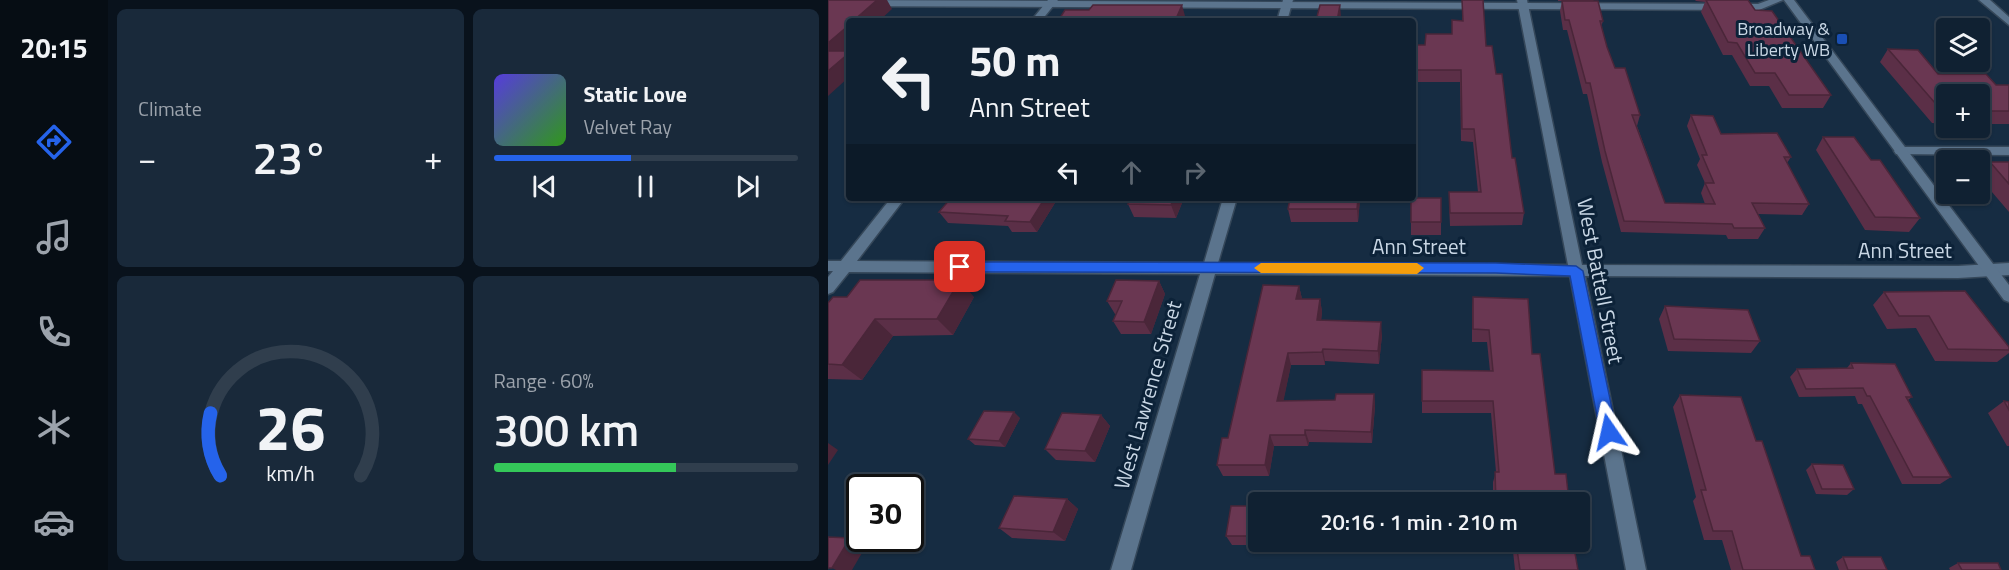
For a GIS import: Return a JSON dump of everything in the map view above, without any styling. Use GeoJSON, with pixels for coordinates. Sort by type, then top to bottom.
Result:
{"type":"FeatureCollection","features":[{"type":"Feature","properties":{"kind":"street"},"geometry":{"type":"LineString","coordinates":[[828,3],[1523,3],[1759,7],[1778,0]]}},
{"type":"Feature","properties":{"kind":"street"},"geometry":{"type":"LineString","coordinates":[[1789,0],[2009,296]]}},
{"type":"Feature","properties":{"kind":"street"},"geometry":{"type":"LineString","coordinates":[[1984,0],[2009,22]]}},
{"type":"Feature","properties":{"kind":"street"},"geometry":{"type":"LineString","coordinates":[[1038,18],[1051,2]]}},
{"type":"Feature","properties":{"kind":"street"},"geometry":{"type":"LineString","coordinates":[[1283,18],[1287,2]]}},
{"type":"Feature","properties":{"kind":"street","name":"West Battell Street"},"geometry":{"type":"LineString","coordinates":[[1523,3],[1636,570]]}},
{"type":"Feature","properties":{"kind":"street"},"geometry":{"type":"LineString","coordinates":[[1900,151],[2009,151]]}},
{"type":"Feature","properties":{"kind":"street"},"geometry":{"type":"LineString","coordinates":[[828,288],[896,201]]}},
{"type":"Feature","properties":{"kind":"street","name":"West Lawrence Street"},"geometry":{"type":"LineString","coordinates":[[1120,570],[1229,201]]}},
{"type":"Feature","properties":{"kind":"street","name":"Ann Street"},"geometry":{"type":"LineString","coordinates":[[828,266],[1496,268],[1576,271],[1990,271],[2009,269]]}},
{"type":"Feature","properties":{"kind":"building"},"geometry":{"type":"Polygon","coordinates":[[[828,0],[877,0],[856,18],[846,18],[846,28],[828,43],[828,0]]]}},
{"type":"Feature","properties":{"kind":"building"},"geometry":{"type":"Polygon","coordinates":[[[1462,0],[1483,0],[1486,46],[1492,46],[1496,74],[1502,74],[1512,158],[1515,158],[1524,213],[1450,213],[1449,192],[1481,192],[1474,129],[1462,129],[1461,70],[1416,70],[1416,45],[1425,45],[1426,34],[1452,34],[1452,20],[1463,21],[1462,0]]]}},
{"type":"Feature","properties":{"kind":"building"},"geometry":{"type":"Polygon","coordinates":[[[1706,0],[1748,0],[1755,10],[1772,11],[1831,95],[1789,95],[1775,73],[1755,73],[1737,43],[1728,42],[1706,0]]]}},
{"type":"Feature","properties":{"kind":"building"},"geometry":{"type":"Polygon","coordinates":[[[1562,1],[1598,1],[1603,21],[1600,21],[1607,47],[1615,68],[1625,68],[1640,115],[1632,115],[1665,203],[1715,204],[1705,183],[1714,183],[1702,155],[1707,155],[1691,115],[1713,116],[1721,134],[1777,133],[1791,157],[1784,157],[1809,204],[1752,203],[1765,228],[1734,228],[1732,224],[1624,221],[1590,83],[1586,83],[1569,20],[1565,20],[1562,1]]]}},
{"type":"Feature","properties":{"kind":"building"},"geometry":{"type":"Polygon","coordinates":[[[1093,5],[1182,5],[1176,18],[1060,18],[1065,10],[1089,10],[1093,5]]]}},
{"type":"Feature","properties":{"kind":"building"},"geometry":{"type":"Polygon","coordinates":[[[1320,5],[1340,5],[1338,18],[1317,18],[1320,5]]]}},
{"type":"Feature","properties":{"kind":"building"},"geometry":{"type":"Polygon","coordinates":[[[1888,49],[1918,50],[1938,74],[1986,74],[1996,85],[2009,85],[2009,111],[1990,111],[1990,84],[1936,84],[1936,104],[1888,49]]]}},
{"type":"Feature","properties":{"kind":"building"},"geometry":{"type":"Polygon","coordinates":[[[828,51],[846,51],[846,56],[828,71],[828,51]]]}},
{"type":"Feature","properties":{"kind":"building"},"geometry":{"type":"Polygon","coordinates":[[[1823,137],[1854,137],[1871,160],[1880,160],[1920,218],[1875,217],[1823,137]]]}},
{"type":"Feature","properties":{"kind":"building"},"geometry":{"type":"Polygon","coordinates":[[[1990,162],[2009,162],[2009,184],[1990,162]]]}},
{"type":"Feature","properties":{"kind":"building"},"geometry":{"type":"Polygon","coordinates":[[[1416,198],[1441,198],[1441,222],[1411,222],[1411,201],[1416,201],[1416,198]]]}},
{"type":"Feature","properties":{"kind":"building"},"geometry":{"type":"Polygon","coordinates":[[[948,201],[1043,201],[1030,222],[1005,221],[1008,216],[939,212],[948,201]]]}},
{"type":"Feature","properties":{"kind":"building"},"geometry":{"type":"Polygon","coordinates":[[[1130,201],[1173,201],[1171,205],[1128,204],[1130,201]]]}},
{"type":"Feature","properties":{"kind":"building"},"geometry":{"type":"Polygon","coordinates":[[[1289,201],[1358,201],[1357,209],[1288,209],[1289,201]]]}},
{"type":"Feature","properties":{"kind":"building"},"geometry":{"type":"Polygon","coordinates":[[[860,280],[960,280],[937,319],[875,319],[842,365],[828,364],[828,303],[833,297],[847,297],[860,280]]]}},
{"type":"Feature","properties":{"kind":"building"},"geometry":{"type":"Polygon","coordinates":[[[1116,280],[1159,281],[1144,322],[1113,321],[1122,301],[1107,301],[1116,280]]]}},
{"type":"Feature","properties":{"kind":"building"},"geometry":{"type":"Polygon","coordinates":[[[1263,285],[1299,286],[1296,299],[1320,299],[1317,320],[1381,322],[1378,351],[1323,349],[1322,352],[1288,353],[1277,401],[1335,400],[1336,394],[1374,394],[1371,432],[1305,430],[1305,435],[1270,435],[1265,465],[1217,465],[1222,438],[1228,438],[1263,285]]]}},
{"type":"Feature","properties":{"kind":"building"},"geometry":{"type":"Polygon","coordinates":[[[1965,291],[2009,350],[1948,349],[1929,316],[1899,316],[1884,292],[1965,291]]]}},
{"type":"Feature","properties":{"kind":"building"},"geometry":{"type":"Polygon","coordinates":[[[1473,297],[1528,299],[1532,354],[1540,354],[1555,474],[1566,474],[1568,492],[1496,492],[1495,472],[1499,472],[1493,401],[1422,401],[1422,370],[1493,371],[1489,330],[1473,329],[1473,297]]]}},
{"type":"Feature","properties":{"kind":"building"},"geometry":{"type":"Polygon","coordinates":[[[1665,306],[1748,310],[1760,341],[1674,339],[1665,306]]]}},
{"type":"Feature","properties":{"kind":"building"},"geometry":{"type":"Polygon","coordinates":[[[1851,363],[1895,364],[1912,397],[1906,397],[1951,477],[1913,477],[1870,396],[1867,396],[1863,388],[1806,389],[1797,369],[1853,368],[1851,363]]]}},
{"type":"Feature","properties":{"kind":"building"},"geometry":{"type":"Polygon","coordinates":[[[1680,395],[1741,397],[1756,441],[1762,441],[1801,556],[1810,556],[1815,570],[1743,570],[1732,531],[1713,531],[1701,490],[1706,490],[1680,395]]]}},
{"type":"Feature","properties":{"kind":"building"},"geometry":{"type":"Polygon","coordinates":[[[984,411],[1014,412],[999,441],[968,439],[984,411]]]}},
{"type":"Feature","properties":{"kind":"building"},"geometry":{"type":"Polygon","coordinates":[[[1062,413],[1101,415],[1085,451],[1045,449],[1062,413]]]}},
{"type":"Feature","properties":{"kind":"building"},"geometry":{"type":"Polygon","coordinates":[[[1812,464],[1843,465],[1854,489],[1822,489],[1812,464]]]}},
{"type":"Feature","properties":{"kind":"building"},"geometry":{"type":"Polygon","coordinates":[[[1014,496],[1067,499],[1053,532],[999,528],[1014,496]]]}},
{"type":"Feature","properties":{"kind":"building"},"geometry":{"type":"Polygon","coordinates":[[[1231,506],[1248,506],[1248,536],[1226,536],[1231,506]]]}},
{"type":"Feature","properties":{"kind":"building"},"geometry":{"type":"Polygon","coordinates":[[[828,537],[846,538],[846,545],[832,568],[828,568],[828,537]]]}},
{"type":"Feature","properties":{"kind":"building"},"geometry":{"type":"Polygon","coordinates":[[[1517,552],[1575,552],[1578,570],[1520,570],[1517,552]]]}},
{"type":"Feature","properties":{"kind":"building"},"geometry":{"type":"Polygon","coordinates":[[[1843,557],[1881,557],[1887,570],[1848,570],[1843,557]]]}},
{"type":"Feature","properties":{"kind":"building"},"geometry":{"type":"Polygon","coordinates":[[[1958,563],[1998,563],[2001,570],[1962,570],[1958,563]]]}},
{"type":"Feature","properties":{"kind":"slow traffic"},"geometry":{"type":"LineString","coordinates":[[1261,268],[1417,268]]}},
{"type":"Feature","properties":{"kind":"place","name":"Broadway & Liberty WB"},"geometry":{"type":"Point","coordinates":[1842,39]}},
{"type":"Feature","properties":{"kind":"route"},"geometry":{"type":"LineString","coordinates":[[960,267],[1496,268],[1576,271],[1609,432]]}}]}
